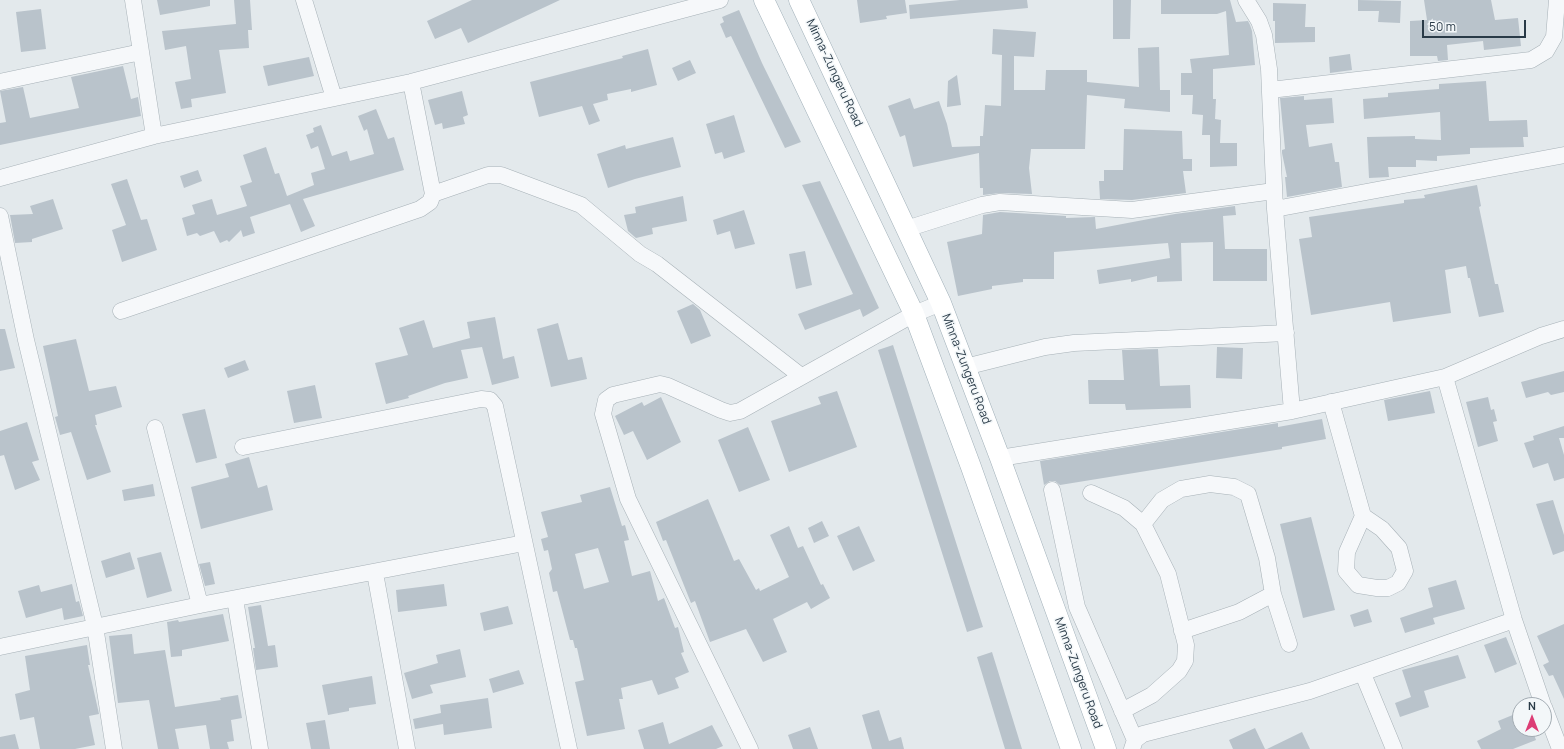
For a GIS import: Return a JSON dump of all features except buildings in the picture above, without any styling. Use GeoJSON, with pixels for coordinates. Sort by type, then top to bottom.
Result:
{"type":"FeatureCollection","features":[{"type":"Feature","properties":{"kind":"main road"},"geometry":{"type":"LineString","coordinates":[[764,0],[914,314],[971,467],[1071,749]]}},
{"type":"Feature","properties":{"kind":"main road","name":"Minna-Zungeru Road"},"geometry":{"type":"LineString","coordinates":[[799,0],[941,303],[1000,458],[1106,749]]}},
{"type":"Feature","properties":{"kind":"street"},"geometry":{"type":"LineString","coordinates":[[133,0],[154,136]]}},
{"type":"Feature","properties":{"kind":"street"},"geometry":{"type":"LineString","coordinates":[[304,0],[334,98]]}},
{"type":"Feature","properties":{"kind":"street"},"geometry":{"type":"LineString","coordinates":[[0,178],[154,136],[411,82],[720,0]]}},
{"type":"Feature","properties":{"kind":"street"},"geometry":{"type":"LineString","coordinates":[[1246,0],[1259,21],[1264,35],[1270,90],[1275,210],[1292,410]]}},
{"type":"Feature","properties":{"kind":"street"},"geometry":{"type":"LineString","coordinates":[[1270,90],[1531,60],[1546,51],[1554,37],[1557,0]]}},
{"type":"Feature","properties":{"kind":"street"},"geometry":{"type":"LineString","coordinates":[[0,82],[141,52]]}},
{"type":"Feature","properties":{"kind":"street"},"geometry":{"type":"LineString","coordinates":[[121,311],[420,209],[430,202],[433,194],[411,82]]}},
{"type":"Feature","properties":{"kind":"street"},"geometry":{"type":"LineString","coordinates":[[1275,210],[1564,155]]}},
{"type":"Feature","properties":{"kind":"street"},"geometry":{"type":"LineString","coordinates":[[433,194],[488,175],[501,175],[581,205],[640,254],[657,264],[801,376]]}},
{"type":"Feature","properties":{"kind":"street"},"geometry":{"type":"LineString","coordinates":[[906,229],[982,205],[1000,202],[1132,210],[1274,191]]}},
{"type":"Feature","properties":{"kind":"street"},"geometry":{"type":"LineString","coordinates":[[0,216],[26,340],[95,626],[114,749]]}},
{"type":"Feature","properties":{"kind":"street"},"geometry":{"type":"LineString","coordinates":[[750,749],[628,498],[603,414],[603,406],[606,400],[613,395],[660,384],[668,386],[730,413],[740,411],[914,314],[941,303]]}},
{"type":"Feature","properties":{"kind":"street"},"geometry":{"type":"LineString","coordinates":[[1000,458],[1292,410],[1445,377],[1542,336],[1564,330]]}},
{"type":"Feature","properties":{"kind":"street"},"geometry":{"type":"LineString","coordinates":[[965,367],[1045,346],[1074,343],[1286,333]]}},
{"type":"Feature","properties":{"kind":"street"},"geometry":{"type":"LineString","coordinates":[[1445,377],[1514,620],[1541,697]]}},
{"type":"Feature","properties":{"kind":"street"},"geometry":{"type":"LineString","coordinates":[[243,447],[482,399],[490,400],[495,406],[569,749]]}},
{"type":"Feature","properties":{"kind":"street"},"geometry":{"type":"LineString","coordinates":[[1331,402],[1363,516],[1347,552],[1346,571],[1358,585],[1388,588],[1398,583],[1405,571],[1399,548],[1382,529],[1363,516]]}},
{"type":"Feature","properties":{"kind":"street"},"geometry":{"type":"LineString","coordinates":[[155,428],[200,605]]}},
{"type":"Feature","properties":{"kind":"street"},"geometry":{"type":"LineString","coordinates":[[1143,524],[1162,500],[1181,489],[1210,484],[1234,487],[1248,494],[1267,558],[1273,594],[1289,644]]}},
{"type":"Feature","properties":{"kind":"street"},"geometry":{"type":"LineString","coordinates":[[1052,490],[1077,607],[1122,711],[1133,745],[1143,734],[1310,691],[1363,674],[1514,620]]}},
{"type":"Feature","properties":{"kind":"street"},"geometry":{"type":"LineString","coordinates":[[1091,493],[1124,508],[1143,524],[1168,574],[1186,646],[1185,661],[1179,671],[1152,695],[1122,711]]}},
{"type":"Feature","properties":{"kind":"street"},"geometry":{"type":"LineString","coordinates":[[0,647],[200,605],[374,573],[524,543]]}},
{"type":"Feature","properties":{"kind":"street"},"geometry":{"type":"LineString","coordinates":[[374,573],[407,749]]}},
{"type":"Feature","properties":{"kind":"street"},"geometry":{"type":"LineString","coordinates":[[1182,632],[1239,612],[1273,594]]}},
{"type":"Feature","properties":{"kind":"street"},"geometry":{"type":"LineString","coordinates":[[235,599],[260,749]]}},
{"type":"Feature","properties":{"kind":"street"},"geometry":{"type":"LineString","coordinates":[[1057,614],[1077,607]]}},
{"type":"Feature","properties":{"kind":"street"},"geometry":{"type":"LineString","coordinates":[[1363,674],[1394,749]]}},
{"type":"Feature","properties":{"kind":"street"},"geometry":{"type":"LineString","coordinates":[[1552,728],[1560,749]]}}]}
